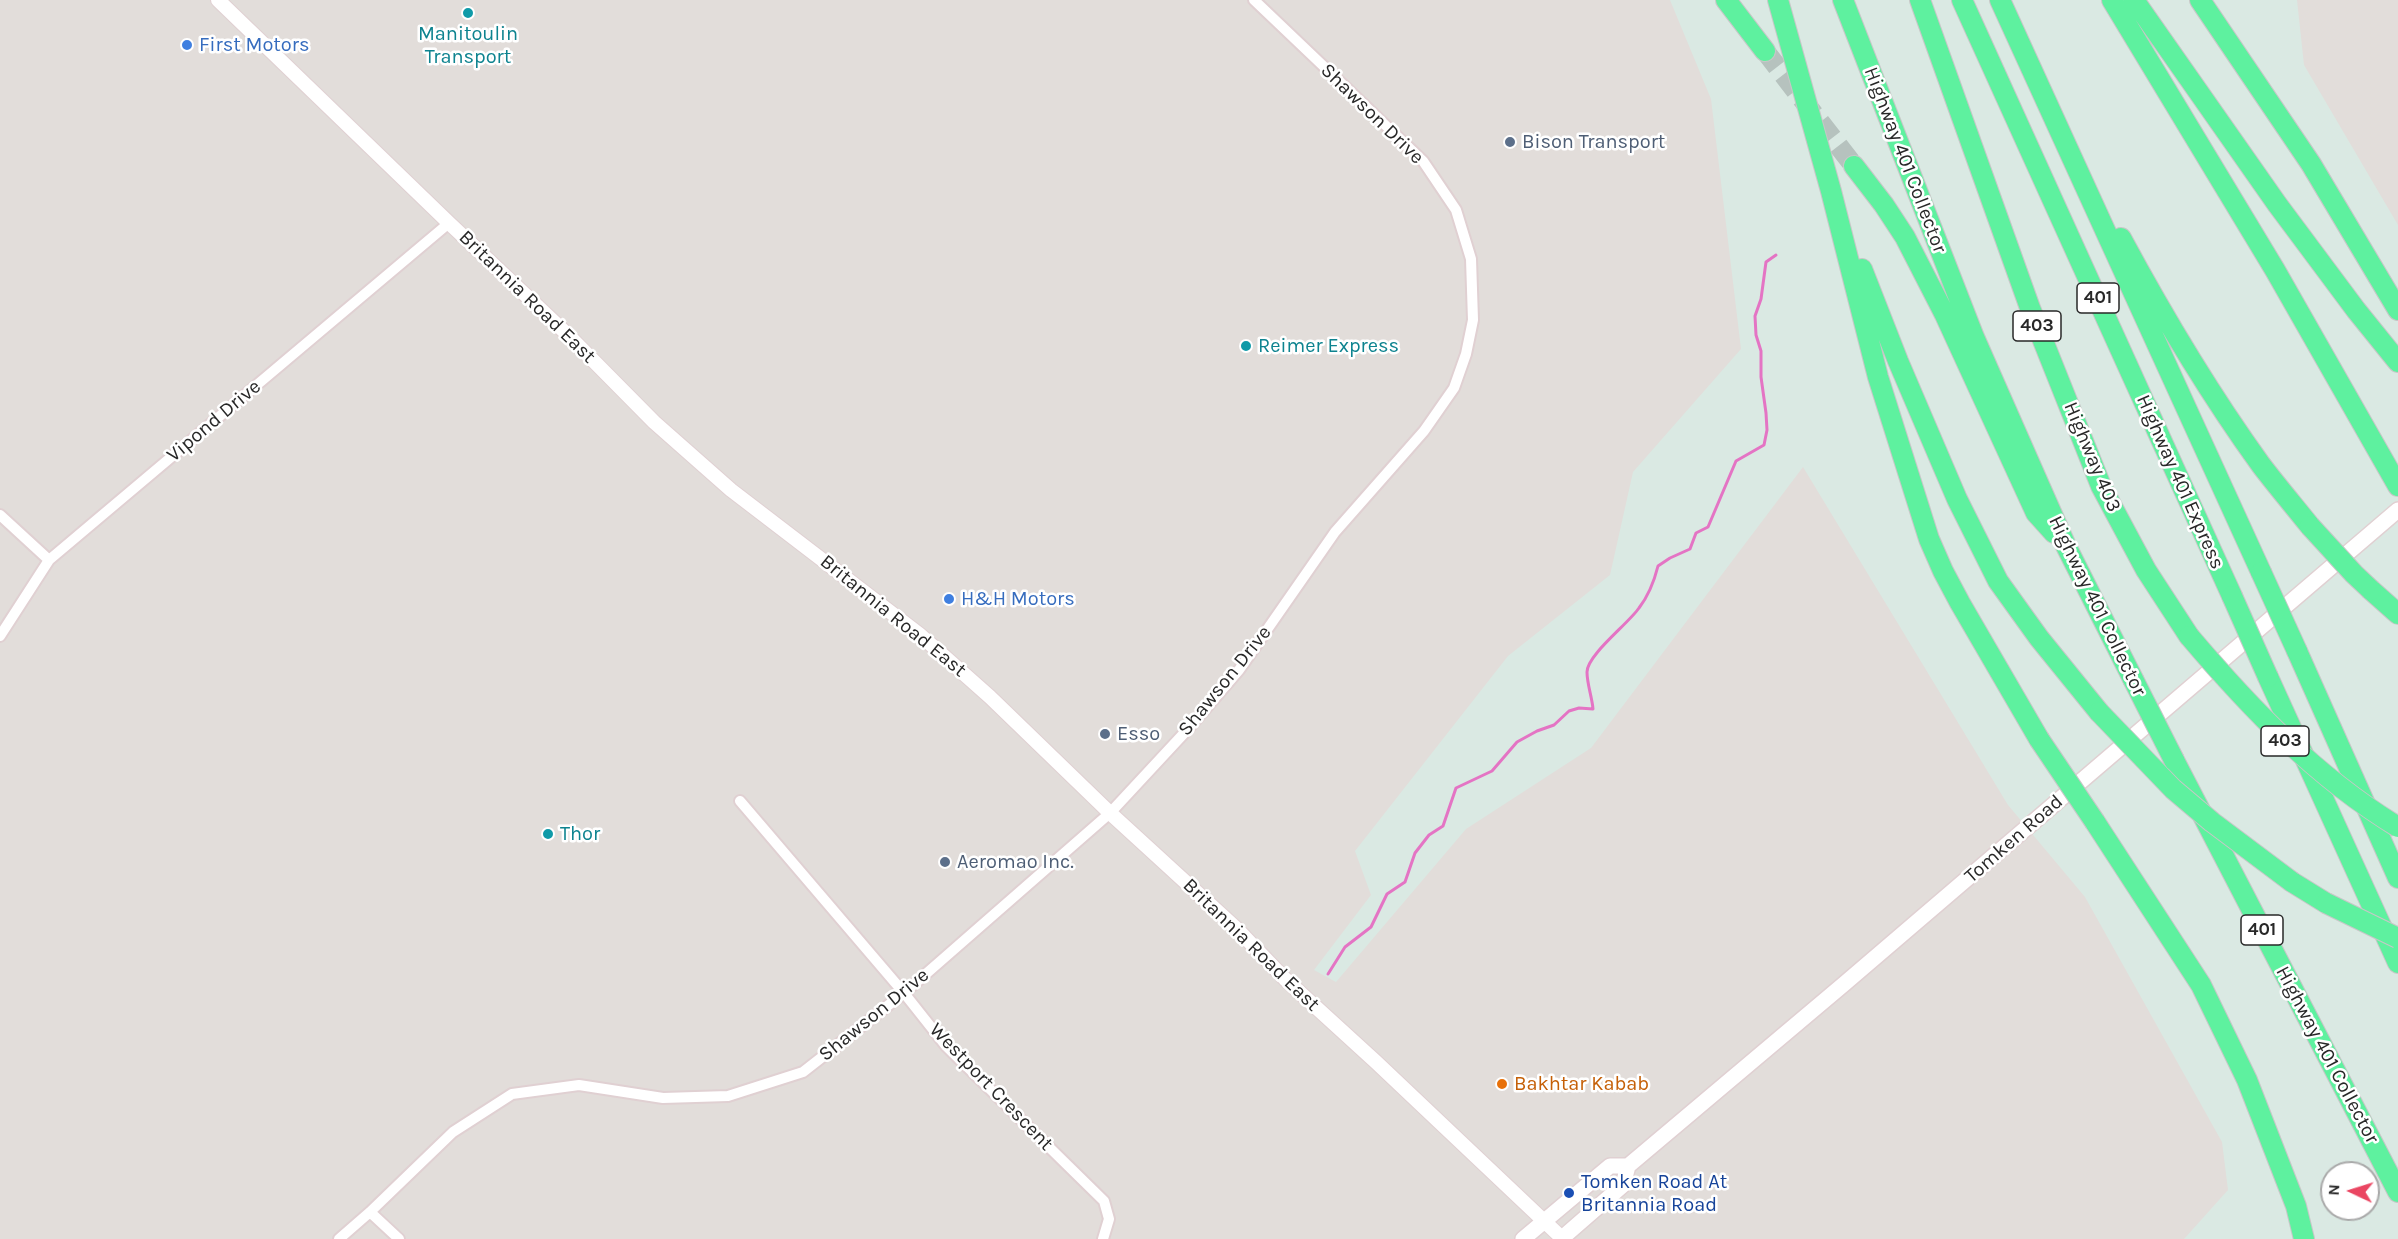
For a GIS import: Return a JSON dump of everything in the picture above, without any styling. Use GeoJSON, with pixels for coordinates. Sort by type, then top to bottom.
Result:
{"type":"FeatureCollection","features":[{"type":"Feature","properties":{"kind":"highway"},"geometry":{"type":"LineString","coordinates":[[1726,0],[1765,51]]}},
{"type":"Feature","properties":{"kind":"highway"},"geometry":{"type":"LineString","coordinates":[[1778,0],[1831,191],[1878,377],[1929,539],[1960,603],[2039,738],[2201,985],[2247,1080],[2296,1206],[2304,1239]]}},
{"type":"Feature","properties":{"kind":"highway","name":"Highway 401 Collector"},"geometry":{"type":"LineString","coordinates":[[1843,0],[1974,337],[2066,546],[2174,760],[2398,1191]]}},
{"type":"Feature","properties":{"kind":"highway","name":"Highway 403"},"geometry":{"type":"LineString","coordinates":[[1920,0],[2030,308],[2101,486],[2146,570],[2189,636],[2237,692],[2280,736],[2331,782],[2398,827]]}},
{"type":"Feature","properties":{"kind":"highway","name":"Highway 401 Express"},"geometry":{"type":"LineString","coordinates":[[1962,0],[2398,963]]}},
{"type":"Feature","properties":{"kind":"highway","name":"Highway 401 Express"},"geometry":{"type":"LineString","coordinates":[[2000,0],[2398,878]]}},
{"type":"Feature","properties":{"kind":"highway"},"geometry":{"type":"LineString","coordinates":[[2112,0],[2275,270],[2394,479]]}},
{"type":"Feature","properties":{"kind":"highway"},"geometry":{"type":"LineString","coordinates":[[2134,0],[2277,204],[2398,362]]}},
{"type":"Feature","properties":{"kind":"highway"},"geometry":{"type":"LineString","coordinates":[[2200,0],[2311,164],[2398,310]]}},
{"type":"Feature","properties":{"kind":"highway"},"geometry":{"type":"LineString","coordinates":[[2031,68],[2156,301],[2256,457],[2310,526],[2354,574],[2398,614]]}},
{"type":"Feature","properties":{"kind":"highway"},"geometry":{"type":"LineString","coordinates":[[1854,166],[1905,237],[1945,315],[2036,513],[2066,546]]}},
{"type":"Feature","properties":{"kind":"highway"},"geometry":{"type":"LineString","coordinates":[[1831,191],[1898,361],[1957,499],[1998,581],[2072,681],[2173,789],[2212,822],[2292,882],[2326,903],[2398,938]]}},
{"type":"Feature","properties":{"kind":"main road","name":"Tomken Road"},"geometry":{"type":"LineString","coordinates":[[1562,1239],[1623,1185],[1628,1166],[2398,510]]}},
{"type":"Feature","properties":{"kind":"main road","name":"Tomken Road"},"geometry":{"type":"LineString","coordinates":[[1523,1239],[1610,1166],[1628,1166]]}},
{"type":"Feature","properties":{"kind":"street","name":"Britannia Road East"},"geometry":{"type":"LineString","coordinates":[[218,0],[568,335],[654,422],[731,489],[919,634],[990,697],[1110,813],[1239,932],[1285,980],[1562,1239]]}},
{"type":"Feature","properties":{"kind":"street","name":"Shawson Drive"},"geometry":{"type":"LineString","coordinates":[[339,1239],[453,1132],[512,1094],[579,1085],[663,1098],[728,1096],[804,1072],[904,993],[1110,813],[1239,670],[1335,532],[1424,431],[1454,388],[1466,354],[1473,320],[1471,259],[1456,210],[1423,161],[1254,0]]}},
{"type":"Feature","properties":{"kind":"street","name":"Vipond Drive"},"geometry":{"type":"LineString","coordinates":[[0,636],[49,560],[449,223]]}},
{"type":"Feature","properties":{"kind":"street"},"geometry":{"type":"LineString","coordinates":[[0,515],[49,560]]}},
{"type":"Feature","properties":{"kind":"street","name":"Westport Crescent"},"geometry":{"type":"LineString","coordinates":[[740,801],[904,993],[946,1046],[1104,1201],[1109,1219],[1103,1239]]}},
{"type":"Feature","properties":{"kind":"street"},"geometry":{"type":"LineString","coordinates":[[370,1212],[399,1239]]}},
{"type":"Feature","properties":{"kind":"shaded area"},"geometry":{"type":"Polygon","coordinates":[[[0,0],[1670,0],[1711,99],[1741,349],[1633,472],[1610,575],[1508,656],[1355,851],[1371,895],[1314,970],[1336,982],[1466,829],[1591,748],[1803,467],[2008,805],[2085,897],[2222,1142],[2228,1190],[2184,1239],[0,1239],[0,0]]]}},
{"type":"Feature","properties":{"kind":"shaded area"},"geometry":{"type":"Polygon","coordinates":[[[2297,0],[2398,0],[2398,225],[2304,65],[2297,0]]]}},
{"type":"Feature","properties":{"kind":"waterway"},"geometry":{"type":"LineString","coordinates":[[1328,974],[1345,947],[1371,927],[1387,894],[1405,882],[1415,853],[1429,835],[1443,826],[1456,788],[1492,771],[1517,742],[1554,725],[1569,711],[1579,708],[1593,709],[1587,672],[1594,657],[1643,603],[1658,566],[1690,549],[1696,533],[1708,527],[1736,461],[1764,445],[1767,430],[1766,413],[1761,377],[1761,351],[1756,335],[1755,316],[1761,299],[1766,262],[1776,255]]}},
{"type":"Feature","properties":{"kind":"tunnel"},"geometry":{"type":"LineString","coordinates":[[1765,51],[1854,166]]}},
{"type":"Feature","properties":{"kind":"place","name":"Manitoulin Transport"},"geometry":{"type":"Point","coordinates":[468,13]}},
{"type":"Feature","properties":{"kind":"place","name":"First Motors"},"geometry":{"type":"Point","coordinates":[187,45]}},
{"type":"Feature","properties":{"kind":"place","name":"Bison Transport"},"geometry":{"type":"Point","coordinates":[1510,142]}},
{"type":"Feature","properties":{"kind":"place","name":"Reimer Express"},"geometry":{"type":"Point","coordinates":[1246,346]}},
{"type":"Feature","properties":{"kind":"place","name":"H&H Motors"},"geometry":{"type":"Point","coordinates":[949,599]}},
{"type":"Feature","properties":{"kind":"place","name":"Esso"},"geometry":{"type":"Point","coordinates":[1105,734]}},
{"type":"Feature","properties":{"kind":"place","name":"Thor"},"geometry":{"type":"Point","coordinates":[548,834]}},
{"type":"Feature","properties":{"kind":"place","name":"Aeromao Inc."},"geometry":{"type":"Point","coordinates":[945,862]}},
{"type":"Feature","properties":{"kind":"place","name":"Bakhtar Kabab"},"geometry":{"type":"Point","coordinates":[1502,1084]}},
{"type":"Feature","properties":{"kind":"place","name":"Tomken Road At Britannia Road"},"geometry":{"type":"Point","coordinates":[1569,1193]}}]}
